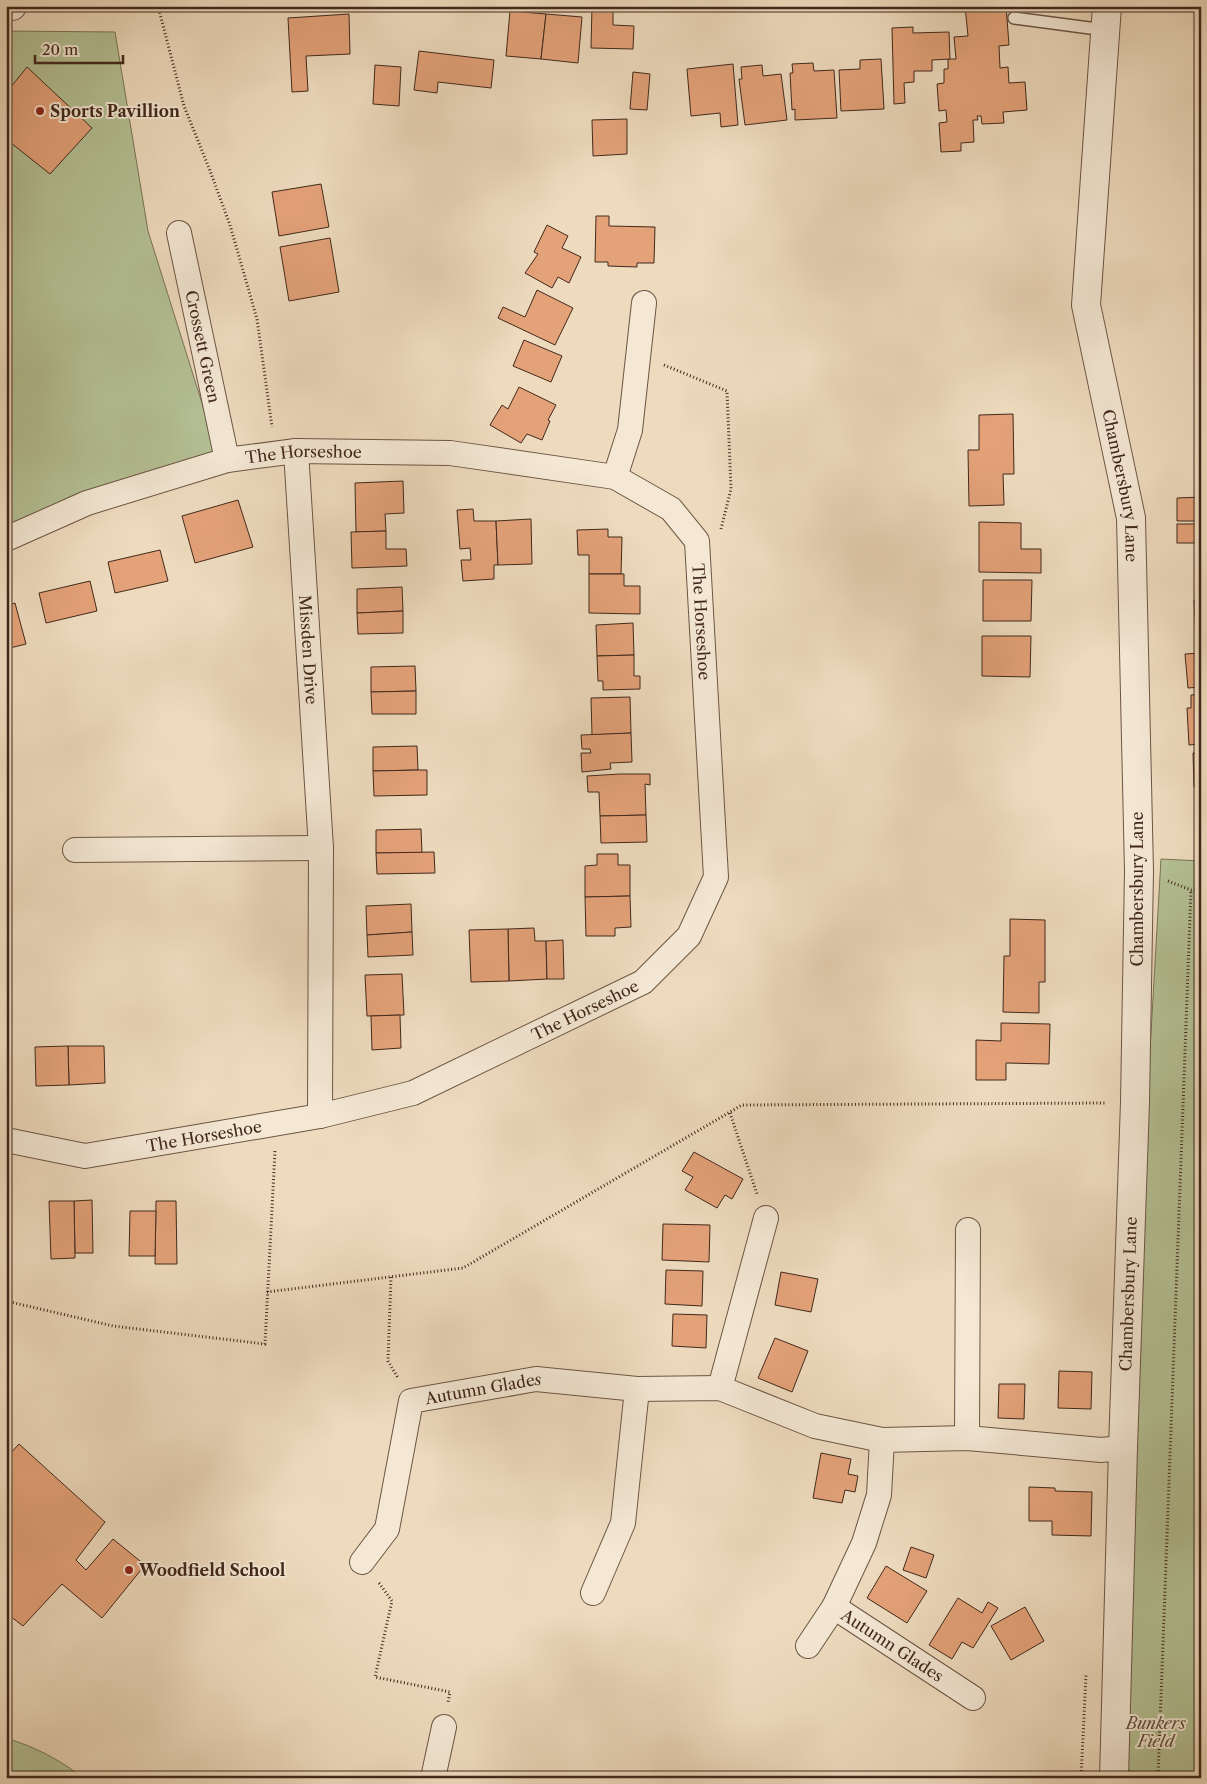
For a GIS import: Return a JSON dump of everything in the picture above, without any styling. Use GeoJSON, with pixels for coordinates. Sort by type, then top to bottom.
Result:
{"type":"FeatureCollection","features":[{"type":"Feature","properties":{"kind":"street"},"geometry":{"type":"LineString","coordinates":[[6,7],[12,6]]}},
{"type":"Feature","properties":{"kind":"street","name":"Chambersbury Lane"},"geometry":{"type":"LineString","coordinates":[[1106,18],[1086,305],[1131,518],[1139,870],[1135,1102],[1114,1778]]}},
{"type":"Feature","properties":{"kind":"street","name":"Crossett Green"},"geometry":{"type":"LineString","coordinates":[[179,233],[227,460]]}},
{"type":"Feature","properties":{"kind":"street"},"geometry":{"type":"LineString","coordinates":[[615,477],[630,430],[644,303]]}},
{"type":"Feature","properties":{"kind":"street","name":"The Horseshoe"},"geometry":{"type":"LineString","coordinates":[[6,539],[87,503],[227,460],[286,452],[450,453],[615,477],[671,509],[697,542],[716,876],[689,936],[643,982],[413,1093],[320,1116],[85,1156],[6,1140]]}},
{"type":"Feature","properties":{"kind":"street","name":"Missden Drive"},"geometry":{"type":"LineString","coordinates":[[286,452],[321,848],[320,1116]]}},
{"type":"Feature","properties":{"kind":"street"},"geometry":{"type":"LineString","coordinates":[[76,850],[321,848]]}},
{"type":"Feature","properties":{"kind":"street"},"geometry":{"type":"LineString","coordinates":[[720,1388],[766,1218]]}},
{"type":"Feature","properties":{"kind":"street"},"geometry":{"type":"LineString","coordinates":[[968,1230],[968,1438]]}},
{"type":"Feature","properties":{"kind":"street","name":"Autumn Glades"},"geometry":{"type":"LineString","coordinates":[[362,1562],[387,1529],[411,1401],[536,1380],[637,1389],[720,1388],[815,1426],[882,1440],[968,1438],[1101,1450],[1123,1448]]}},
{"type":"Feature","properties":{"kind":"street"},"geometry":{"type":"LineString","coordinates":[[593,1593],[623,1523],[637,1389]]}},
{"type":"Feature","properties":{"kind":"street","name":"Autumn Glades"},"geometry":{"type":"LineString","coordinates":[[882,1440],[879,1495],[864,1543],[834,1606],[973,1698]]}},
{"type":"Feature","properties":{"kind":"street"},"geometry":{"type":"LineString","coordinates":[[808,1646],[834,1606]]}},
{"type":"Feature","properties":{"kind":"street"},"geometry":{"type":"LineString","coordinates":[[433,1778],[444,1727]]}},
{"type":"Feature","properties":{"kind":"lane"},"geometry":{"type":"LineString","coordinates":[[1014,18],[1106,18]]}},
{"type":"Feature","properties":{"kind":"path"},"geometry":{"type":"LineString","coordinates":[[158,6],[184,106],[230,225],[257,319],[286,452]]}},
{"type":"Feature","properties":{"kind":"path"},"geometry":{"type":"LineString","coordinates":[[638,355],[727,391],[731,489],[715,552],[697,553]]}},
{"type":"Feature","properties":{"kind":"path"},"geometry":{"type":"LineString","coordinates":[[1158,1778],[1191,890]]}},
{"type":"Feature","properties":{"kind":"path"},"geometry":{"type":"LineString","coordinates":[[267,1292],[463,1268],[742,1105],[1135,1102]]}},
{"type":"Feature","properties":{"kind":"path"},"geometry":{"type":"LineString","coordinates":[[730,1112],[766,1218]]}},
{"type":"Feature","properties":{"kind":"path"},"geometry":{"type":"LineString","coordinates":[[6,1301],[112,1326],[265,1344],[277,1123]]}},
{"type":"Feature","properties":{"kind":"path"},"geometry":{"type":"LineString","coordinates":[[391,1277],[388,1361],[411,1401]]}},
{"type":"Feature","properties":{"kind":"path"},"geometry":{"type":"LineString","coordinates":[[362,1562],[392,1600],[375,1677],[450,1692],[444,1727]]}},
{"type":"Feature","properties":{"kind":"green space"},"geometry":{"type":"Polygon","coordinates":[[[6,31],[115,32],[148,231],[217,451],[6,527],[6,31]]]}},
{"type":"Feature","properties":{"kind":"green space","name":"Bunkers Field"},"geometry":{"type":"Polygon","coordinates":[[[1161,859],[1201,861],[1201,1778],[1135,1778],[1135,1772],[1109,1765],[1161,859]]]}},
{"type":"Feature","properties":{"kind":"green space"},"geometry":{"type":"Polygon","coordinates":[[[6,1738],[46,1754],[83,1778],[6,1778],[6,1738]]]}},
{"type":"Feature","properties":{"kind":"building"},"geometry":{"type":"Polygon","coordinates":[[[592,6],[613,6],[613,25],[634,26],[633,49],[591,48],[592,6]]]}},
{"type":"Feature","properties":{"kind":"building"},"geometry":{"type":"Polygon","coordinates":[[[965,6],[1006,6],[1009,45],[999,46],[1000,68],[1008,67],[1009,83],[1025,82],[1027,110],[1003,112],[1004,123],[982,124],[981,116],[977,116],[978,120],[973,120],[974,142],[961,143],[961,151],[941,152],[939,123],[947,122],[946,110],[939,111],[937,84],[944,83],[944,69],[948,69],[948,59],[956,59],[954,37],[968,36],[965,6]]]}},
{"type":"Feature","properties":{"kind":"building"},"geometry":{"type":"Polygon","coordinates":[[[510,11],[546,14],[541,59],[506,56],[510,11]]]}},
{"type":"Feature","properties":{"kind":"building"},"geometry":{"type":"Polygon","coordinates":[[[349,14],[350,54],[306,56],[308,91],[292,92],[288,18],[349,14]]]}},
{"type":"Feature","properties":{"kind":"building"},"geometry":{"type":"Polygon","coordinates":[[[546,14],[582,17],[578,63],[541,59],[546,14]]]}},
{"type":"Feature","properties":{"kind":"building"},"geometry":{"type":"Polygon","coordinates":[[[913,27],[913,33],[949,32],[950,59],[932,60],[932,71],[914,71],[914,82],[904,83],[905,103],[894,104],[892,28],[913,27]]]}},
{"type":"Feature","properties":{"kind":"building"},"geometry":{"type":"Polygon","coordinates":[[[419,51],[494,60],[491,88],[438,82],[437,93],[414,90],[419,51]]]}},
{"type":"Feature","properties":{"kind":"building"},"geometry":{"type":"Polygon","coordinates":[[[881,59],[884,109],[841,111],[839,70],[860,69],[860,60],[881,59]]]}},
{"type":"Feature","properties":{"kind":"building"},"geometry":{"type":"Polygon","coordinates":[[[813,63],[814,71],[834,70],[837,118],[795,120],[795,109],[792,110],[790,73],[793,73],[792,64],[813,63]]]}},
{"type":"Feature","properties":{"kind":"building"},"geometry":{"type":"Polygon","coordinates":[[[733,64],[738,125],[721,127],[720,113],[691,116],[687,69],[733,64]]]}},
{"type":"Feature","properties":{"kind":"building"},"geometry":{"type":"Polygon","coordinates":[[[375,65],[401,67],[399,106],[373,104],[375,65]]]}},
{"type":"Feature","properties":{"kind":"building"},"geometry":{"type":"Polygon","coordinates":[[[762,65],[763,76],[781,74],[787,120],[745,125],[739,79],[742,79],[741,67],[762,65]]]}},
{"type":"Feature","properties":{"kind":"building","name":"Sports Pavillion"},"geometry":{"type":"Polygon","coordinates":[[[27,67],[92,128],[50,174],[6,139],[6,93],[27,67]]]}},
{"type":"Feature","properties":{"kind":"building"},"geometry":{"type":"Polygon","coordinates":[[[633,72],[650,74],[647,110],[630,109],[633,72]]]}},
{"type":"Feature","properties":{"kind":"building"},"geometry":{"type":"Polygon","coordinates":[[[627,119],[627,154],[593,156],[592,120],[627,119]]]}},
{"type":"Feature","properties":{"kind":"building"},"geometry":{"type":"Polygon","coordinates":[[[321,184],[329,227],[279,236],[272,192],[321,184]]]}},
{"type":"Feature","properties":{"kind":"building"},"geometry":{"type":"Polygon","coordinates":[[[596,216],[609,216],[609,226],[655,227],[654,263],[637,263],[637,267],[608,266],[608,262],[595,262],[596,216]]]}},
{"type":"Feature","properties":{"kind":"building"},"geometry":{"type":"Polygon","coordinates":[[[1197,222],[1201,222],[1201,269],[1196,269],[1197,222]]]}},
{"type":"Feature","properties":{"kind":"building"},"geometry":{"type":"Polygon","coordinates":[[[547,225],[568,236],[562,248],[581,257],[569,283],[558,277],[552,288],[525,273],[538,254],[534,252],[547,225]]]}},
{"type":"Feature","properties":{"kind":"building"},"geometry":{"type":"Polygon","coordinates":[[[330,238],[339,292],[289,301],[280,247],[330,238]]]}},
{"type":"Feature","properties":{"kind":"building"},"geometry":{"type":"Polygon","coordinates":[[[1198,285],[1201,285],[1201,333],[1199,333],[1198,285]]]}},
{"type":"Feature","properties":{"kind":"building"},"geometry":{"type":"Polygon","coordinates":[[[537,290],[573,308],[555,345],[498,318],[503,307],[525,317],[537,290]]]}},
{"type":"Feature","properties":{"kind":"building"},"geometry":{"type":"Polygon","coordinates":[[[524,340],[562,356],[551,382],[513,366],[524,340]]]}},
{"type":"Feature","properties":{"kind":"building"},"geometry":{"type":"Polygon","coordinates":[[[519,387],[556,405],[548,420],[550,421],[542,440],[527,434],[521,443],[490,425],[502,405],[508,409],[519,387]]]}},
{"type":"Feature","properties":{"kind":"building"},"geometry":{"type":"Polygon","coordinates":[[[1013,414],[1014,474],[1003,474],[1004,505],[969,506],[968,450],[979,450],[979,415],[1013,414]]]}},
{"type":"Feature","properties":{"kind":"building"},"geometry":{"type":"Polygon","coordinates":[[[403,481],[404,513],[385,514],[386,531],[356,532],[355,483],[403,481]]]}},
{"type":"Feature","properties":{"kind":"building"},"geometry":{"type":"Polygon","coordinates":[[[1201,497],[1201,521],[1177,521],[1177,498],[1201,497]]]}},
{"type":"Feature","properties":{"kind":"building"},"geometry":{"type":"Polygon","coordinates":[[[238,500],[253,547],[195,563],[182,516],[238,500]]]}},
{"type":"Feature","properties":{"kind":"building"},"geometry":{"type":"Polygon","coordinates":[[[473,509],[474,521],[496,521],[498,565],[494,565],[494,579],[463,581],[461,560],[471,560],[470,548],[460,549],[457,510],[473,509]]]}},
{"type":"Feature","properties":{"kind":"building"},"geometry":{"type":"Polygon","coordinates":[[[531,519],[532,564],[498,565],[496,521],[531,519]]]}},
{"type":"Feature","properties":{"kind":"building"},"geometry":{"type":"Polygon","coordinates":[[[979,522],[1021,523],[1021,549],[1041,549],[1041,573],[979,572],[979,522]]]}},
{"type":"Feature","properties":{"kind":"building"},"geometry":{"type":"Polygon","coordinates":[[[1177,524],[1201,524],[1201,543],[1177,543],[1177,524]]]}},
{"type":"Feature","properties":{"kind":"building"},"geometry":{"type":"Polygon","coordinates":[[[608,529],[608,537],[622,537],[621,574],[589,574],[589,555],[578,555],[577,530],[608,529]]]}},
{"type":"Feature","properties":{"kind":"building"},"geometry":{"type":"Polygon","coordinates":[[[386,531],[386,549],[406,549],[407,566],[352,568],[351,532],[386,531]]]}},
{"type":"Feature","properties":{"kind":"building"},"geometry":{"type":"Polygon","coordinates":[[[160,550],[168,581],[115,593],[108,562],[160,550]]]}},
{"type":"Feature","properties":{"kind":"building"},"geometry":{"type":"Polygon","coordinates":[[[589,574],[624,574],[624,586],[640,586],[640,614],[589,613],[589,574]]]}},
{"type":"Feature","properties":{"kind":"building"},"geometry":{"type":"Polygon","coordinates":[[[983,580],[1032,580],[1031,621],[983,621],[983,580]]]}},
{"type":"Feature","properties":{"kind":"building"},"geometry":{"type":"Polygon","coordinates":[[[90,581],[97,611],[46,623],[39,593],[90,581]]]}},
{"type":"Feature","properties":{"kind":"building"},"geometry":{"type":"Polygon","coordinates":[[[402,587],[403,611],[357,613],[357,589],[402,587]]]}},
{"type":"Feature","properties":{"kind":"building"},"geometry":{"type":"Polygon","coordinates":[[[1194,600],[1201,600],[1201,642],[1196,642],[1194,600]]]}},
{"type":"Feature","properties":{"kind":"building"},"geometry":{"type":"Polygon","coordinates":[[[15,603],[26,644],[6,649],[6,606],[15,603]]]}},
{"type":"Feature","properties":{"kind":"building"},"geometry":{"type":"Polygon","coordinates":[[[403,611],[403,633],[358,634],[357,613],[403,611]]]}},
{"type":"Feature","properties":{"kind":"building"},"geometry":{"type":"Polygon","coordinates":[[[633,623],[634,655],[597,656],[596,625],[633,623]]]}},
{"type":"Feature","properties":{"kind":"building"},"geometry":{"type":"Polygon","coordinates":[[[982,636],[1031,636],[1030,677],[982,676],[982,636]]]}},
{"type":"Feature","properties":{"kind":"building"},"geometry":{"type":"Polygon","coordinates":[[[1201,653],[1201,687],[1188,688],[1185,654],[1201,653]]]}},
{"type":"Feature","properties":{"kind":"building"},"geometry":{"type":"Polygon","coordinates":[[[634,655],[634,676],[640,676],[640,689],[603,690],[603,681],[598,681],[597,656],[634,655]]]}},
{"type":"Feature","properties":{"kind":"building"},"geometry":{"type":"Polygon","coordinates":[[[415,666],[416,691],[371,692],[371,667],[415,666]]]}},
{"type":"Feature","properties":{"kind":"building"},"geometry":{"type":"Polygon","coordinates":[[[416,691],[416,714],[372,714],[371,692],[416,691]]]}},
{"type":"Feature","properties":{"kind":"building"},"geometry":{"type":"Polygon","coordinates":[[[1201,694],[1201,744],[1189,745],[1187,708],[1191,708],[1191,695],[1201,694]]]}},
{"type":"Feature","properties":{"kind":"building"},"geometry":{"type":"Polygon","coordinates":[[[630,697],[631,733],[592,735],[591,698],[630,697]]]}},
{"type":"Feature","properties":{"kind":"building"},"geometry":{"type":"Polygon","coordinates":[[[631,733],[632,762],[610,763],[611,769],[582,772],[581,753],[591,753],[590,749],[582,749],[581,735],[631,733]]]}},
{"type":"Feature","properties":{"kind":"building"},"geometry":{"type":"Polygon","coordinates":[[[417,746],[418,770],[373,771],[373,747],[417,746]]]}},
{"type":"Feature","properties":{"kind":"building"},"geometry":{"type":"Polygon","coordinates":[[[1201,752],[1201,787],[1194,787],[1193,753],[1201,752]]]}},
{"type":"Feature","properties":{"kind":"building"},"geometry":{"type":"Polygon","coordinates":[[[427,770],[427,795],[374,796],[373,771],[427,770]]]}},
{"type":"Feature","properties":{"kind":"building"},"geometry":{"type":"Polygon","coordinates":[[[650,774],[650,785],[645,784],[646,815],[600,816],[599,792],[588,792],[587,776],[650,774]]]}},
{"type":"Feature","properties":{"kind":"building"},"geometry":{"type":"Polygon","coordinates":[[[1197,793],[1201,793],[1201,845],[1197,793]]]}},
{"type":"Feature","properties":{"kind":"building"},"geometry":{"type":"Polygon","coordinates":[[[646,815],[647,842],[601,843],[600,816],[646,815]]]}},
{"type":"Feature","properties":{"kind":"building"},"geometry":{"type":"Polygon","coordinates":[[[421,829],[422,853],[376,853],[376,830],[421,829]]]}},
{"type":"Feature","properties":{"kind":"building"},"geometry":{"type":"Polygon","coordinates":[[[434,852],[435,873],[377,874],[376,853],[434,852]]]}},
{"type":"Feature","properties":{"kind":"building"},"geometry":{"type":"Polygon","coordinates":[[[597,854],[618,854],[618,865],[630,865],[630,896],[585,897],[585,866],[597,865],[597,854]]]}},
{"type":"Feature","properties":{"kind":"building"},"geometry":{"type":"Polygon","coordinates":[[[630,896],[631,927],[615,928],[615,936],[586,936],[585,897],[630,896]]]}},
{"type":"Feature","properties":{"kind":"building"},"geometry":{"type":"Polygon","coordinates":[[[411,904],[412,932],[367,935],[366,906],[411,904]]]}},
{"type":"Feature","properties":{"kind":"building"},"geometry":{"type":"Polygon","coordinates":[[[1010,919],[1045,920],[1045,982],[1039,982],[1039,1013],[1003,1012],[1004,956],[1010,956],[1010,919]]]}},
{"type":"Feature","properties":{"kind":"building"},"geometry":{"type":"Polygon","coordinates":[[[534,928],[535,941],[546,941],[547,979],[509,981],[508,929],[534,928]]]}},
{"type":"Feature","properties":{"kind":"building"},"geometry":{"type":"Polygon","coordinates":[[[508,929],[509,981],[471,982],[469,930],[508,929]]]}},
{"type":"Feature","properties":{"kind":"building"},"geometry":{"type":"Polygon","coordinates":[[[412,932],[413,955],[368,957],[367,935],[412,932]]]}},
{"type":"Feature","properties":{"kind":"building"},"geometry":{"type":"Polygon","coordinates":[[[563,940],[564,979],[547,979],[546,941],[563,940]]]}},
{"type":"Feature","properties":{"kind":"building"},"geometry":{"type":"Polygon","coordinates":[[[402,974],[404,1015],[367,1016],[365,975],[402,974]]]}},
{"type":"Feature","properties":{"kind":"building"},"geometry":{"type":"Polygon","coordinates":[[[400,1015],[401,1048],[372,1050],[371,1016],[400,1015]]]}},
{"type":"Feature","properties":{"kind":"building"},"geometry":{"type":"Polygon","coordinates":[[[1001,1023],[1050,1024],[1049,1064],[1006,1063],[1006,1080],[976,1080],[976,1040],[1001,1041],[1001,1023]]]}},
{"type":"Feature","properties":{"kind":"building"},"geometry":{"type":"Polygon","coordinates":[[[6,1031],[9,1031],[10,1068],[6,1068],[6,1031]]]}},
{"type":"Feature","properties":{"kind":"building"},"geometry":{"type":"Polygon","coordinates":[[[68,1046],[104,1046],[105,1083],[69,1085],[68,1046]]]}},
{"type":"Feature","properties":{"kind":"building"},"geometry":{"type":"Polygon","coordinates":[[[68,1046],[69,1085],[36,1086],[35,1047],[68,1046]]]}},
{"type":"Feature","properties":{"kind":"building"},"geometry":{"type":"Polygon","coordinates":[[[694,1152],[743,1179],[732,1199],[725,1195],[717,1208],[685,1190],[693,1177],[682,1171],[694,1152]]]}},
{"type":"Feature","properties":{"kind":"building"},"geometry":{"type":"Polygon","coordinates":[[[92,1200],[93,1253],[75,1253],[74,1201],[92,1200]]]}},
{"type":"Feature","properties":{"kind":"building"},"geometry":{"type":"Polygon","coordinates":[[[49,1201],[74,1201],[75,1258],[51,1259],[49,1201]]]}},
{"type":"Feature","properties":{"kind":"building"},"geometry":{"type":"Polygon","coordinates":[[[156,1201],[176,1201],[177,1264],[155,1264],[156,1201]]]}},
{"type":"Feature","properties":{"kind":"building"},"geometry":{"type":"Polygon","coordinates":[[[130,1211],[156,1211],[155,1256],[129,1256],[130,1211]]]}},
{"type":"Feature","properties":{"kind":"building"},"geometry":{"type":"Polygon","coordinates":[[[663,1224],[710,1225],[709,1262],[662,1260],[663,1224]]]}},
{"type":"Feature","properties":{"kind":"building"},"geometry":{"type":"Polygon","coordinates":[[[666,1270],[703,1271],[702,1306],[665,1304],[666,1270]]]}},
{"type":"Feature","properties":{"kind":"building"},"geometry":{"type":"Polygon","coordinates":[[[781,1272],[818,1279],[811,1312],[775,1305],[781,1272]]]}},
{"type":"Feature","properties":{"kind":"building"},"geometry":{"type":"Polygon","coordinates":[[[673,1314],[707,1315],[706,1348],[672,1346],[673,1314]]]}},
{"type":"Feature","properties":{"kind":"building"},"geometry":{"type":"Polygon","coordinates":[[[775,1338],[808,1351],[792,1392],[758,1378],[775,1338]]]}},
{"type":"Feature","properties":{"kind":"building"},"geometry":{"type":"Polygon","coordinates":[[[1059,1371],[1092,1372],[1091,1409],[1058,1408],[1059,1371]]]}},
{"type":"Feature","properties":{"kind":"building"},"geometry":{"type":"Polygon","coordinates":[[[999,1384],[1025,1384],[1024,1419],[998,1418],[999,1384]]]}},
{"type":"Feature","properties":{"kind":"building","name":"Woodfield School"},"geometry":{"type":"Polygon","coordinates":[[[19,1444],[105,1522],[76,1560],[86,1570],[113,1539],[145,1565],[102,1618],[62,1584],[23,1626],[6,1613],[6,1458],[19,1444]]]}},
{"type":"Feature","properties":{"kind":"building"},"geometry":{"type":"Polygon","coordinates":[[[821,1453],[851,1459],[848,1474],[858,1476],[855,1492],[845,1490],[842,1503],[813,1498],[821,1453]]]}},
{"type":"Feature","properties":{"kind":"building"},"geometry":{"type":"Polygon","coordinates":[[[1029,1487],[1055,1488],[1055,1491],[1092,1492],[1091,1536],[1052,1535],[1052,1521],[1029,1521],[1029,1487]]]}},
{"type":"Feature","properties":{"kind":"building"},"geometry":{"type":"Polygon","coordinates":[[[911,1547],[934,1555],[926,1578],[903,1570],[911,1547]]]}},
{"type":"Feature","properties":{"kind":"building"},"geometry":{"type":"Polygon","coordinates":[[[886,1566],[927,1591],[907,1623],[867,1598],[886,1566]]]}},
{"type":"Feature","properties":{"kind":"building"},"geometry":{"type":"Polygon","coordinates":[[[958,1598],[982,1613],[988,1602],[998,1608],[973,1648],[962,1642],[952,1659],[929,1645],[958,1598]]]}},
{"type":"Feature","properties":{"kind":"building"},"geometry":{"type":"Polygon","coordinates":[[[1025,1607],[1044,1641],[1011,1660],[991,1626],[1025,1607]]]}},
{"type":"Feature","properties":{"kind":"place","name":"Sports Pavillion"},"geometry":{"type":"Point","coordinates":[40,111]}},
{"type":"Feature","properties":{"kind":"place","name":"Woodfield School"},"geometry":{"type":"Point","coordinates":[129,1570]}}]}
